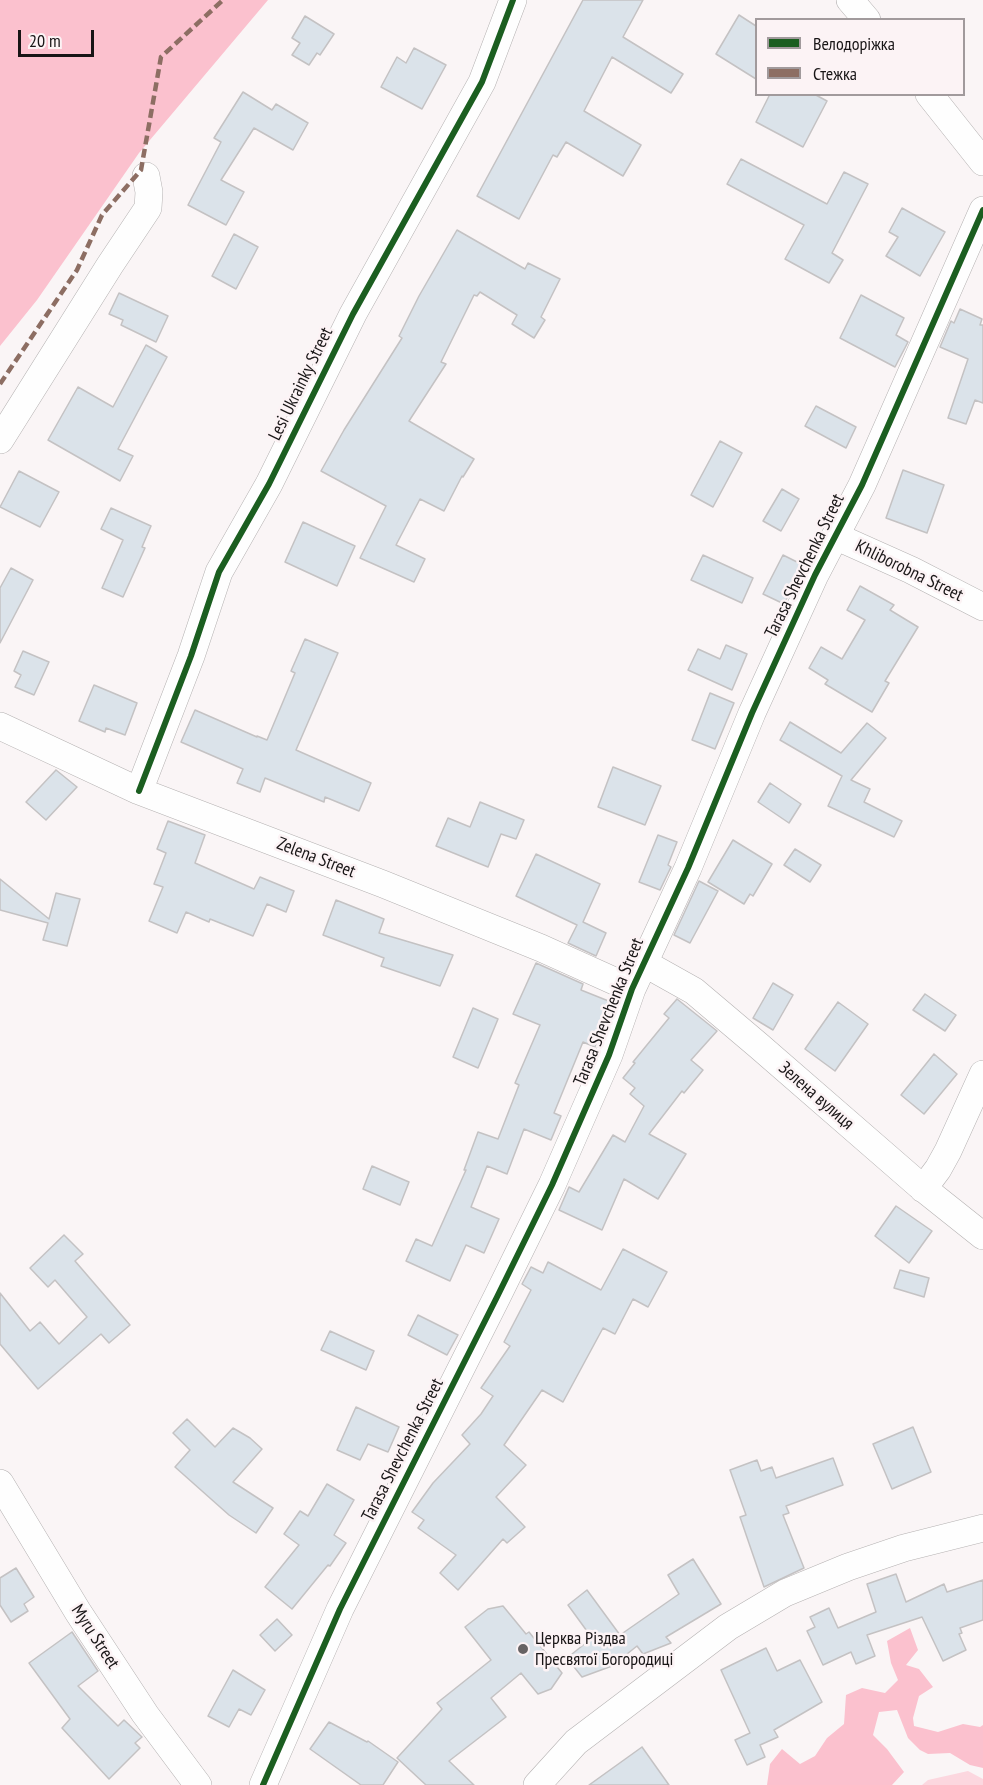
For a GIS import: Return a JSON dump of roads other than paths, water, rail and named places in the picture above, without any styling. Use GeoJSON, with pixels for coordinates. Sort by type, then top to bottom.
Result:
{"type":"FeatureCollection","features":[{"type":"Feature","properties":{"kind":"street","name":"Lesi Ukrainky Street"},"geometry":{"type":"LineString","coordinates":[[139,791],[191,656],[219,572],[269,484],[353,314],[482,82],[513,0]]}},
{"type":"Feature","properties":{"kind":"street"},"geometry":{"type":"LineString","coordinates":[[850,0],[865,18]]}},
{"type":"Feature","properties":{"kind":"street"},"geometry":{"type":"LineString","coordinates":[[931,96],[983,162]]}},
{"type":"Feature","properties":{"kind":"street"},"geometry":{"type":"LineString","coordinates":[[0,440],[148,208],[149,192],[146,177]]}},
{"type":"Feature","properties":{"kind":"street","name":"Tarasa Shevchenka Street"},"geometry":{"type":"LineString","coordinates":[[263,1785],[340,1609],[552,1185],[609,1055],[632,989],[688,868],[752,713],[835,536],[862,485],[983,210]]}},
{"type":"Feature","properties":{"kind":"street","name":"Khliborobna Street"},"geometry":{"type":"LineString","coordinates":[[835,536],[911,570],[983,607]]}},
{"type":"Feature","properties":{"kind":"street","name":"Zelena Street"},"geometry":{"type":"LineString","coordinates":[[0,726],[139,791],[383,884],[542,948],[632,989]]}},
{"type":"Feature","properties":{"kind":"street","name":"Зелена вулиця"},"geometry":{"type":"LineString","coordinates":[[644,963],[694,991],[923,1189],[983,1236]]}},
{"type":"Feature","properties":{"kind":"street"},"geometry":{"type":"LineString","coordinates":[[923,1189],[948,1151],[983,1074]]}},
{"type":"Feature","properties":{"kind":"street","name":"Myru Street"},"geometry":{"type":"LineString","coordinates":[[0,1483],[78,1612],[145,1714],[198,1785]]}},
{"type":"Feature","properties":{"kind":"street"},"geometry":{"type":"LineString","coordinates":[[537,1785],[576,1742],[728,1627],[785,1593],[848,1567],[904,1548],[983,1528]]}},
{"type":"Feature","properties":{"kind":"place","name":"Церква Різдва Пресвятої Богородиці"},"geometry":{"type":"Point","coordinates":[523,1649]}}]}
